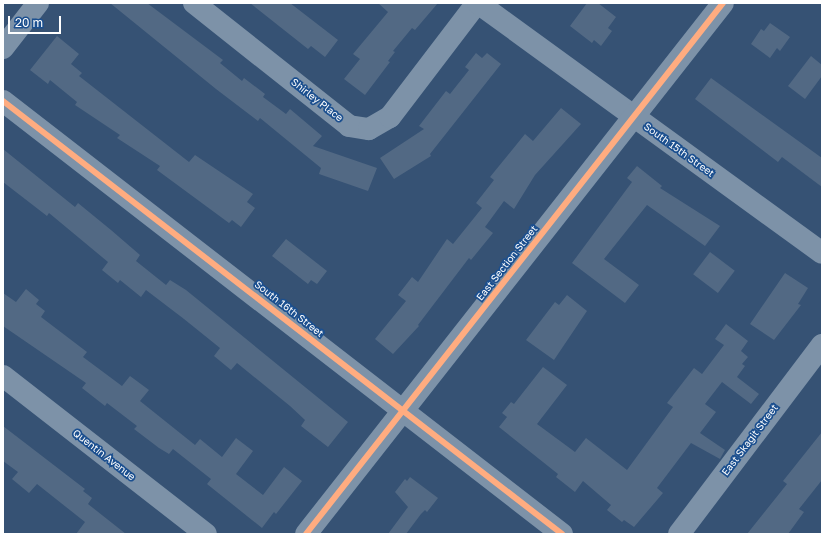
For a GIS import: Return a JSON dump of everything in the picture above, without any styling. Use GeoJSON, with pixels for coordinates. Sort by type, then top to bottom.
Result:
{"type":"FeatureCollection","features":[{"type":"Feature","properties":{"kind":"street"},"geometry":{"type":"LineString","coordinates":[[3,48],[38,3]]}},
{"type":"Feature","properties":{"kind":"street","name":"Shirley Place"},"geometry":{"type":"LineString","coordinates":[[194,3],[349,126],[369,129],[390,117],[478,3]]}},
{"type":"Feature","properties":{"kind":"street","name":"South 15th Street"},"geometry":{"type":"LineString","coordinates":[[478,3],[822,253]]}},
{"type":"Feature","properties":{"kind":"street","name":"East Section Street"},"geometry":{"type":"LineString","coordinates":[[306,534],[723,3]]}},
{"type":"Feature","properties":{"kind":"street","name":"South 16th Street"},"geometry":{"type":"LineString","coordinates":[[3,101],[562,534]]}},
{"type":"Feature","properties":{"kind":"street","name":"East Skagit Street"},"geometry":{"type":"LineString","coordinates":[[679,534],[822,345]]}},
{"type":"Feature","properties":{"kind":"street","name":"Quentin Avenue"},"geometry":{"type":"LineString","coordinates":[[3,376],[206,534]]}},
{"type":"Feature","properties":{"kind":"building"},"geometry":{"type":"Polygon","coordinates":[[[110,3],[147,3],[223,60],[220,63],[242,81],[244,78],[265,94],[263,97],[286,114],[290,109],[322,136],[313,146],[377,168],[368,191],[319,174],[321,168],[260,118],[258,121],[216,89],[110,3]]]}},
{"type":"Feature","properties":{"kind":"building"},"geometry":{"type":"Polygon","coordinates":[[[250,3],[290,3],[338,40],[325,57],[311,46],[308,49],[250,3]]]}},
{"type":"Feature","properties":{"kind":"building"},"geometry":{"type":"Polygon","coordinates":[[[378,3],[438,3],[415,30],[412,28],[393,51],[395,52],[388,61],[390,62],[365,95],[344,79],[360,59],[353,54],[388,12],[378,3]]]}},
{"type":"Feature","properties":{"kind":"building"},"geometry":{"type":"Polygon","coordinates":[[[587,3],[598,3],[616,17],[608,28],[612,31],[601,46],[594,40],[592,43],[570,26],[587,3]]]}},
{"type":"Feature","properties":{"kind":"building"},"geometry":{"type":"Polygon","coordinates":[[[770,23],[790,37],[780,51],[777,48],[770,58],[751,44],[761,29],[764,31],[770,23]]]}},
{"type":"Feature","properties":{"kind":"building"},"geometry":{"type":"Polygon","coordinates":[[[57,36],[79,54],[71,64],[82,73],[79,76],[189,162],[195,155],[253,194],[247,202],[255,208],[241,227],[232,220],[229,223],[157,170],[160,166],[117,138],[120,135],[75,105],[77,102],[50,80],[48,84],[30,70],[57,36]]]}},
{"type":"Feature","properties":{"kind":"building"},"geometry":{"type":"Polygon","coordinates":[[[476,53],[482,58],[487,53],[501,64],[430,154],[431,156],[394,179],[380,158],[424,129],[419,126],[446,91],[450,94],[469,70],[465,67],[476,53]]]}},
{"type":"Feature","properties":{"kind":"building"},"geometry":{"type":"Polygon","coordinates":[[[811,56],[822,65],[822,76],[805,99],[788,86],[811,56]]]}},
{"type":"Feature","properties":{"kind":"building"},"geometry":{"type":"Polygon","coordinates":[[[711,78],[822,158],[822,187],[782,157],[778,162],[695,99],[711,78]]]}},
{"type":"Feature","properties":{"kind":"building"},"geometry":{"type":"Polygon","coordinates":[[[561,108],[581,124],[535,175],[514,209],[504,201],[485,227],[493,233],[471,260],[469,258],[418,325],[419,326],[393,354],[375,339],[406,301],[398,295],[412,277],[418,282],[447,239],[453,244],[482,208],[476,203],[494,180],[490,177],[525,134],[533,141],[561,108]]]}},
{"type":"Feature","properties":{"kind":"building"},"geometry":{"type":"Polygon","coordinates":[[[3,149],[75,207],[78,203],[111,230],[140,255],[136,261],[166,285],[170,280],[186,290],[348,422],[328,447],[301,426],[305,420],[290,406],[237,363],[231,370],[214,356],[220,348],[146,290],[141,297],[120,280],[118,283],[102,270],[108,262],[49,213],[47,216],[3,182],[3,149]]]}},
{"type":"Feature","properties":{"kind":"building"},"geometry":{"type":"Polygon","coordinates":[[[637,166],[662,186],[660,188],[720,226],[705,246],[647,205],[604,259],[639,285],[625,303],[572,263],[632,182],[627,178],[637,166]]]}},
{"type":"Feature","properties":{"kind":"building"},"geometry":{"type":"Polygon","coordinates":[[[286,239],[327,271],[317,284],[311,280],[308,284],[272,256],[286,239]]]}},
{"type":"Feature","properties":{"kind":"building"},"geometry":{"type":"Polygon","coordinates":[[[710,252],[735,271],[718,293],[693,274],[710,252]]]}},
{"type":"Feature","properties":{"kind":"building"},"geometry":{"type":"Polygon","coordinates":[[[785,273],[808,288],[798,304],[801,305],[774,340],[750,324],[785,273]]]}},
{"type":"Feature","properties":{"kind":"building"},"geometry":{"type":"Polygon","coordinates":[[[26,289],[39,300],[36,304],[45,311],[41,317],[87,352],[83,357],[122,386],[130,376],[149,390],[140,401],[195,445],[200,439],[222,457],[236,438],[253,451],[236,474],[263,495],[284,467],[302,481],[276,514],[274,512],[262,528],[207,484],[211,479],[173,449],[169,454],[159,448],[134,429],[137,426],[107,403],[105,406],[82,388],[86,383],[3,326],[3,293],[16,302],[26,289]]]}},
{"type":"Feature","properties":{"kind":"building"},"geometry":{"type":"Polygon","coordinates":[[[567,295],[587,311],[554,360],[526,340],[555,302],[559,305],[567,295]]]}},
{"type":"Feature","properties":{"kind":"building"},"geometry":{"type":"Polygon","coordinates":[[[726,324],[748,341],[741,351],[748,357],[742,364],[745,366],[737,377],[759,394],[751,404],[722,382],[705,404],[716,412],[700,433],[725,450],[720,459],[691,443],[657,488],[663,493],[634,527],[624,520],[622,522],[607,510],[611,505],[583,481],[575,492],[556,477],[558,474],[499,427],[507,417],[502,413],[511,402],[514,404],[543,367],[567,385],[537,424],[575,452],[586,438],[627,470],[673,407],[667,403],[694,368],[702,374],[724,345],[715,339],[726,324]]]}},
{"type":"Feature","properties":{"kind":"building"},"geometry":{"type":"Polygon","coordinates":[[[3,426],[85,489],[83,491],[92,498],[88,504],[126,534],[76,534],[85,522],[37,484],[29,493],[12,479],[18,472],[3,461],[3,426]]]}},
{"type":"Feature","properties":{"kind":"building"},"geometry":{"type":"Polygon","coordinates":[[[822,432],[822,480],[799,509],[804,512],[788,534],[747,534],[787,484],[783,481],[822,432]]]}},
{"type":"Feature","properties":{"kind":"building"},"geometry":{"type":"Polygon","coordinates":[[[410,477],[438,498],[427,512],[425,510],[421,514],[406,534],[388,534],[408,507],[395,492],[405,479],[407,481],[410,477]]]}},
{"type":"Feature","properties":{"kind":"cycle path"},"geometry":{"type":"LineString","coordinates":[[306,534],[723,3]]}},
{"type":"Feature","properties":{"kind":"cycle path"},"geometry":{"type":"LineString","coordinates":[[3,101],[562,534]]}}]}
